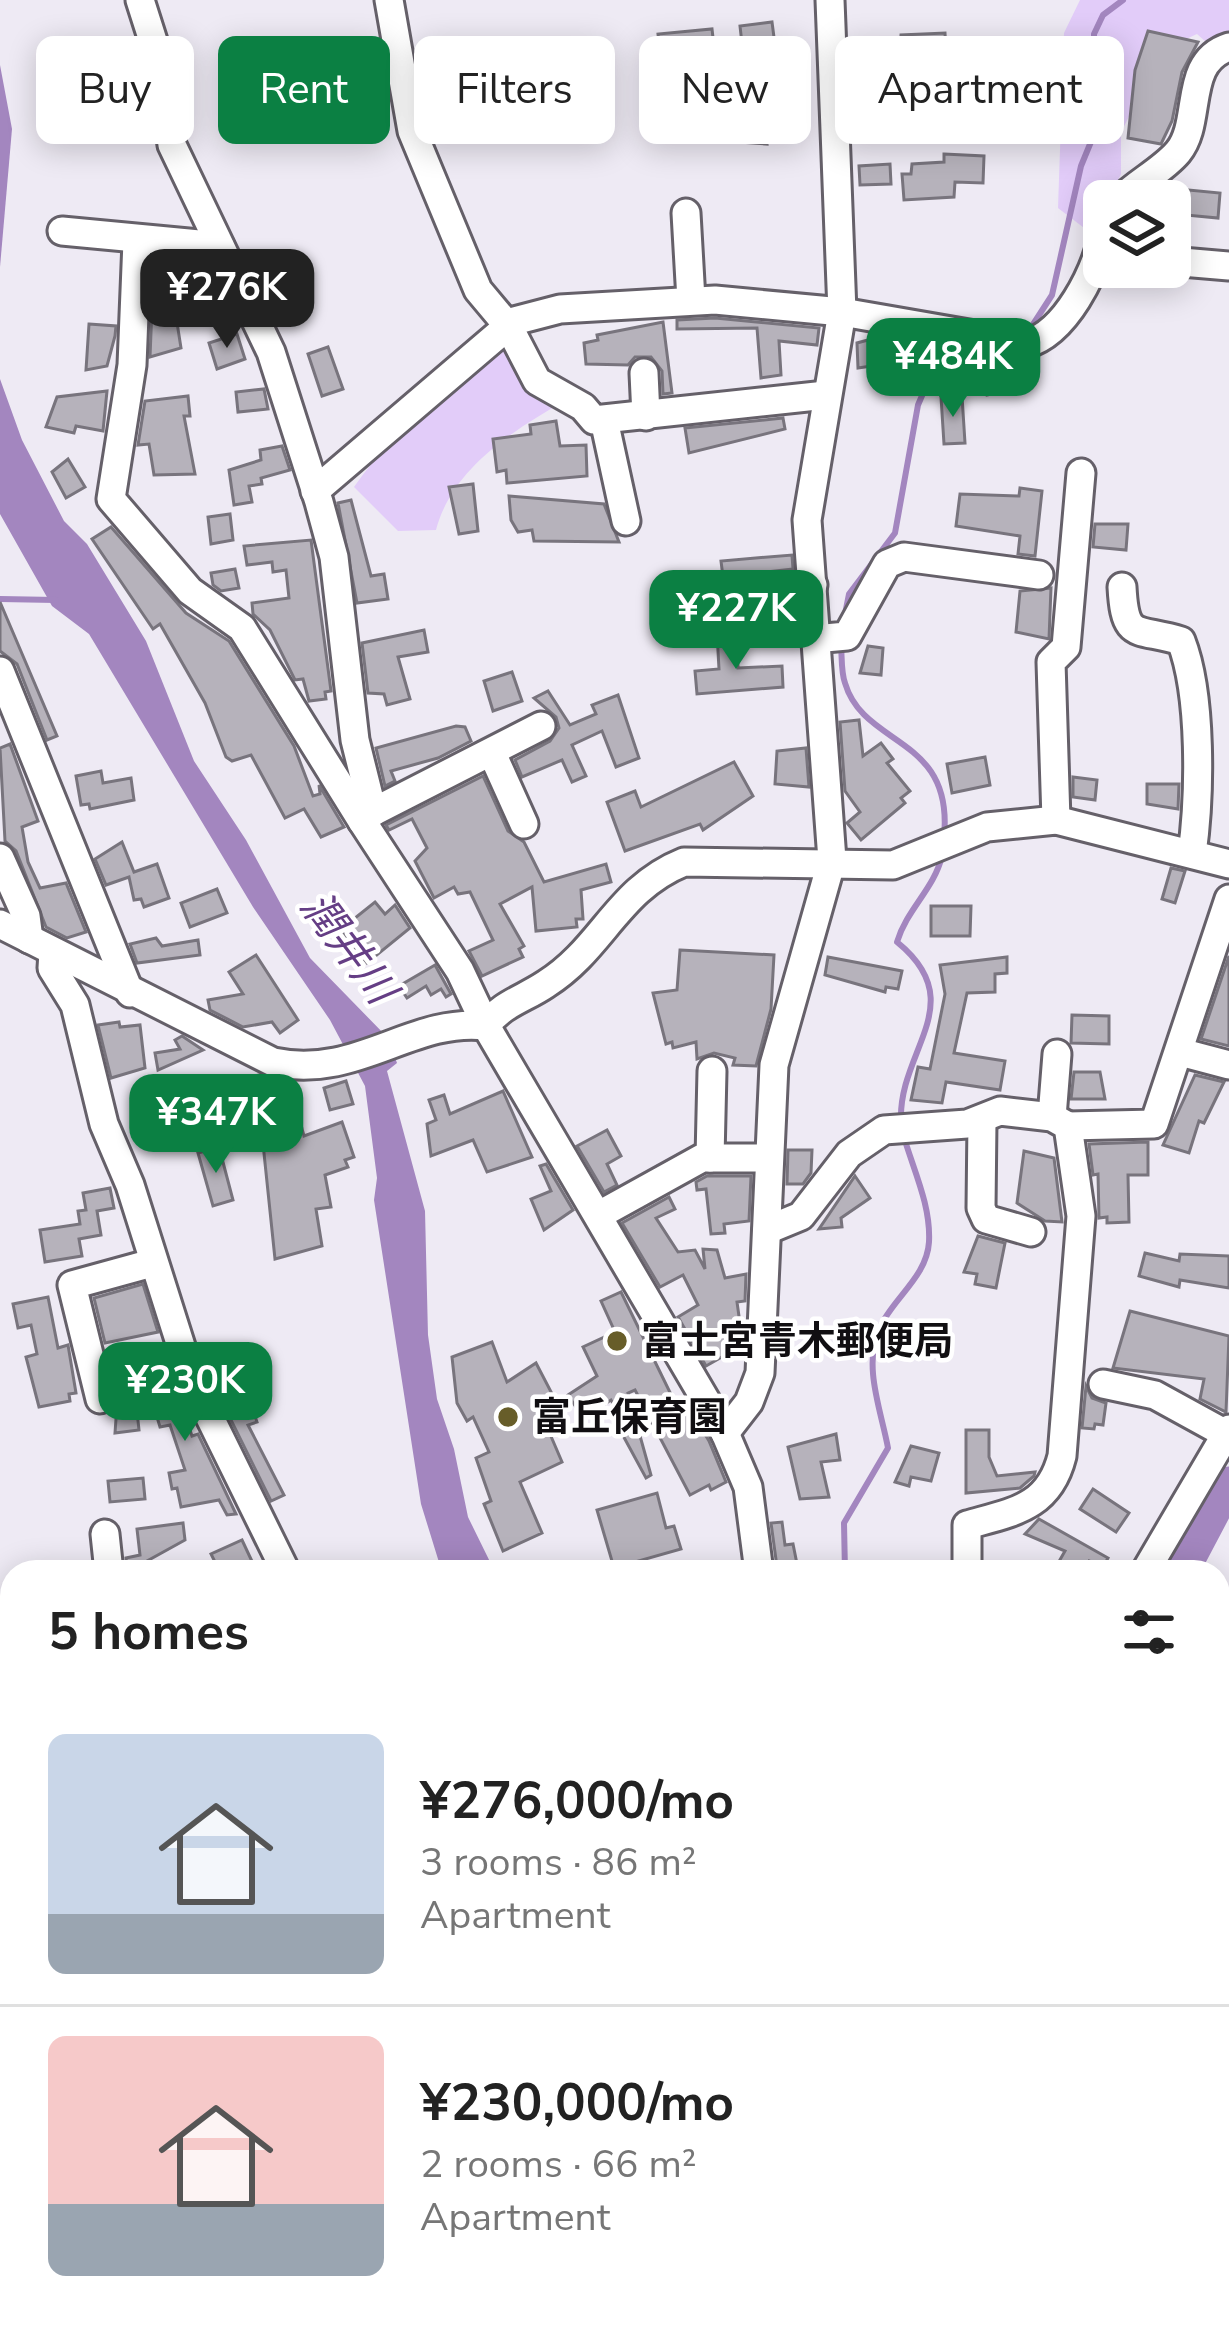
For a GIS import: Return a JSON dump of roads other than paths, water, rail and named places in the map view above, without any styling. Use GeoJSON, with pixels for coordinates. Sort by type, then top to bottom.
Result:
{"type":"FeatureCollection","features":[{"type":"Feature","properties":{"kind":"street"},"geometry":{"type":"LineString","coordinates":[[140,0],[161,66],[172,146],[271,352],[334,557],[368,817]]}},
{"type":"Feature","properties":{"kind":"street"},"geometry":{"type":"LineString","coordinates":[[389,0],[412,131],[478,290],[508,327],[537,381],[584,407],[594,420],[826,394]]}},
{"type":"Feature","properties":{"kind":"street"},"geometry":{"type":"LineString","coordinates":[[725,1433],[749,1402],[760,1373],[774,1065],[832,860],[828,638],[813,585],[807,520],[842,312],[830,0]]}},
{"type":"Feature","properties":{"kind":"street"},"geometry":{"type":"LineString","coordinates":[[1144,180],[1180,150],[1203,67],[1215,51],[1229,47]]}},
{"type":"Feature","properties":{"kind":"street"},"geometry":{"type":"LineString","coordinates":[[686,213],[691,300]]}},
{"type":"Feature","properties":{"kind":"street"},"geometry":{"type":"LineString","coordinates":[[62,232],[220,246]]}},
{"type":"Feature","properties":{"kind":"street"},"geometry":{"type":"LineString","coordinates":[[137,241],[132,365],[110,499],[190,591],[242,628],[368,817],[725,1433],[748,1486],[757,1560]]}},
{"type":"Feature","properties":{"kind":"street"},"geometry":{"type":"LineString","coordinates":[[1191,263],[1229,266]]}},
{"type":"Feature","properties":{"kind":"street"},"geometry":{"type":"LineString","coordinates":[[315,491],[508,327],[560,309],[691,300],[842,312],[988,334],[1016,344],[1049,338],[1083,277]]}},
{"type":"Feature","properties":{"kind":"street"},"geometry":{"type":"LineString","coordinates":[[644,373],[646,416]]}},
{"type":"Feature","properties":{"kind":"street"},"geometry":{"type":"LineString","coordinates":[[604,420],[626,521]]}},
{"type":"Feature","properties":{"kind":"street"},"geometry":{"type":"LineString","coordinates":[[1056,820],[1051,662],[1066,647],[1081,473]]}},
{"type":"Feature","properties":{"kind":"street"},"geometry":{"type":"LineString","coordinates":[[828,638],[887,563],[904,557],[1040,575]]}},
{"type":"Feature","properties":{"kind":"street"},"geometry":{"type":"LineString","coordinates":[[732,592],[813,585]]}},
{"type":"Feature","properties":{"kind":"street"},"geometry":{"type":"LineString","coordinates":[[1122,587],[1124,623],[1131,631],[1181,641],[1192,668],[1196,823],[1192,854]]}},
{"type":"Feature","properties":{"kind":"street"},"geometry":{"type":"LineString","coordinates":[[0,671],[130,993]]}},
{"type":"Feature","properties":{"kind":"street"},"geometry":{"type":"LineString","coordinates":[[368,817],[542,726]]}},
{"type":"Feature","properties":{"kind":"street"},"geometry":{"type":"LineString","coordinates":[[492,753],[524,824]]}},
{"type":"Feature","properties":{"kind":"street"},"geometry":{"type":"LineString","coordinates":[[486,1026],[496,1011],[549,983],[652,875],[684,862],[832,860],[893,865],[987,827],[1056,820],[1229,864]]}},
{"type":"Feature","properties":{"kind":"street"},"geometry":{"type":"LineString","coordinates":[[0,858],[56,981],[71,992],[104,1124],[130,1185],[192,1382],[280,1560]]}},
{"type":"Feature","properties":{"kind":"street"},"geometry":{"type":"LineString","coordinates":[[767,1230],[801,1216],[849,1154],[884,1130],[982,1121],[1000,1111],[1060,1122],[1154,1124],[1229,899]]}},
{"type":"Feature","properties":{"kind":"street"},"geometry":{"type":"LineString","coordinates":[[0,924],[273,1063],[308,1070],[344,1063],[459,1023],[486,1026]]}},
{"type":"Feature","properties":{"kind":"street"},"geometry":{"type":"LineString","coordinates":[[0,952],[40,945]]}},
{"type":"Feature","properties":{"kind":"street"},"geometry":{"type":"LineString","coordinates":[[1180,1052],[1229,1065]]}},
{"type":"Feature","properties":{"kind":"street"},"geometry":{"type":"LineString","coordinates":[[967,1560],[967,1525],[1034,1505],[1056,1478],[1062,1456],[1081,1216],[1060,1122],[1057,1054]]}},
{"type":"Feature","properties":{"kind":"street"},"geometry":{"type":"LineString","coordinates":[[710,1158],[712,1071]]}},
{"type":"Feature","properties":{"kind":"street"},"geometry":{"type":"LineString","coordinates":[[982,1121],[981,1208],[986,1219],[1031,1232]]}},
{"type":"Feature","properties":{"kind":"street"},"geometry":{"type":"LineString","coordinates":[[599,1215],[710,1158],[769,1158]]}},
{"type":"Feature","properties":{"kind":"street"},"geometry":{"type":"LineString","coordinates":[[100,1399],[72,1286],[152,1263]]}},
{"type":"Feature","properties":{"kind":"street"},"geometry":{"type":"LineString","coordinates":[[1103,1384],[1155,1395],[1227,1431],[1151,1560]]}},
{"type":"Feature","properties":{"kind":"street"},"geometry":{"type":"LineString","coordinates":[[105,1534],[108,1560]]}},
{"type":"Feature","properties":{"kind":"waterway"},"geometry":{"type":"LineString","coordinates":[[1016,333],[1032,326],[1052,295],[1081,166],[1095,132],[1094,34],[1103,15],[1123,0]]}},
{"type":"Feature","properties":{"kind":"waterway"},"geometry":{"type":"LineString","coordinates":[[845,614],[849,594],[895,533],[918,405],[930,377],[982,347]]}},
{"type":"Feature","properties":{"kind":"waterway"},"geometry":{"type":"LineString","coordinates":[[0,599],[56,600]]}},
{"type":"Feature","properties":{"kind":"waterway"},"geometry":{"type":"LineString","coordinates":[[841,645],[844,679],[855,704],[922,761],[935,779],[943,804],[944,837]]}},
{"type":"Feature","properties":{"kind":"waterway"},"geometry":{"type":"LineString","coordinates":[[901,1121],[903,1095],[930,1007],[929,986],[919,964],[897,942],[942,856]]}},
{"type":"Feature","properties":{"kind":"waterway"},"geometry":{"type":"LineString","coordinates":[[845,1560],[844,1523],[888,1448],[875,1388],[875,1343],[885,1318],[922,1266],[929,1242],[924,1201],[903,1134]]}},
{"type":"Feature","properties":{"kind":"waterway"},"geometry":{"type":"LineString","coordinates":[[1188,1560],[1229,1483]]}},
{"type":"Feature","properties":{"kind":"place","name":"富士宮青木郵便局"},"geometry":{"type":"Point","coordinates":[617,1341]}},
{"type":"Feature","properties":{"kind":"place","name":"富丘保育園"},"geometry":{"type":"Point","coordinates":[508,1417]}},
{"type":"Feature","properties":{"kind":"water label","name":"潤井川"},"geometry":{"type":"Point","coordinates":[348,948]}}]}
